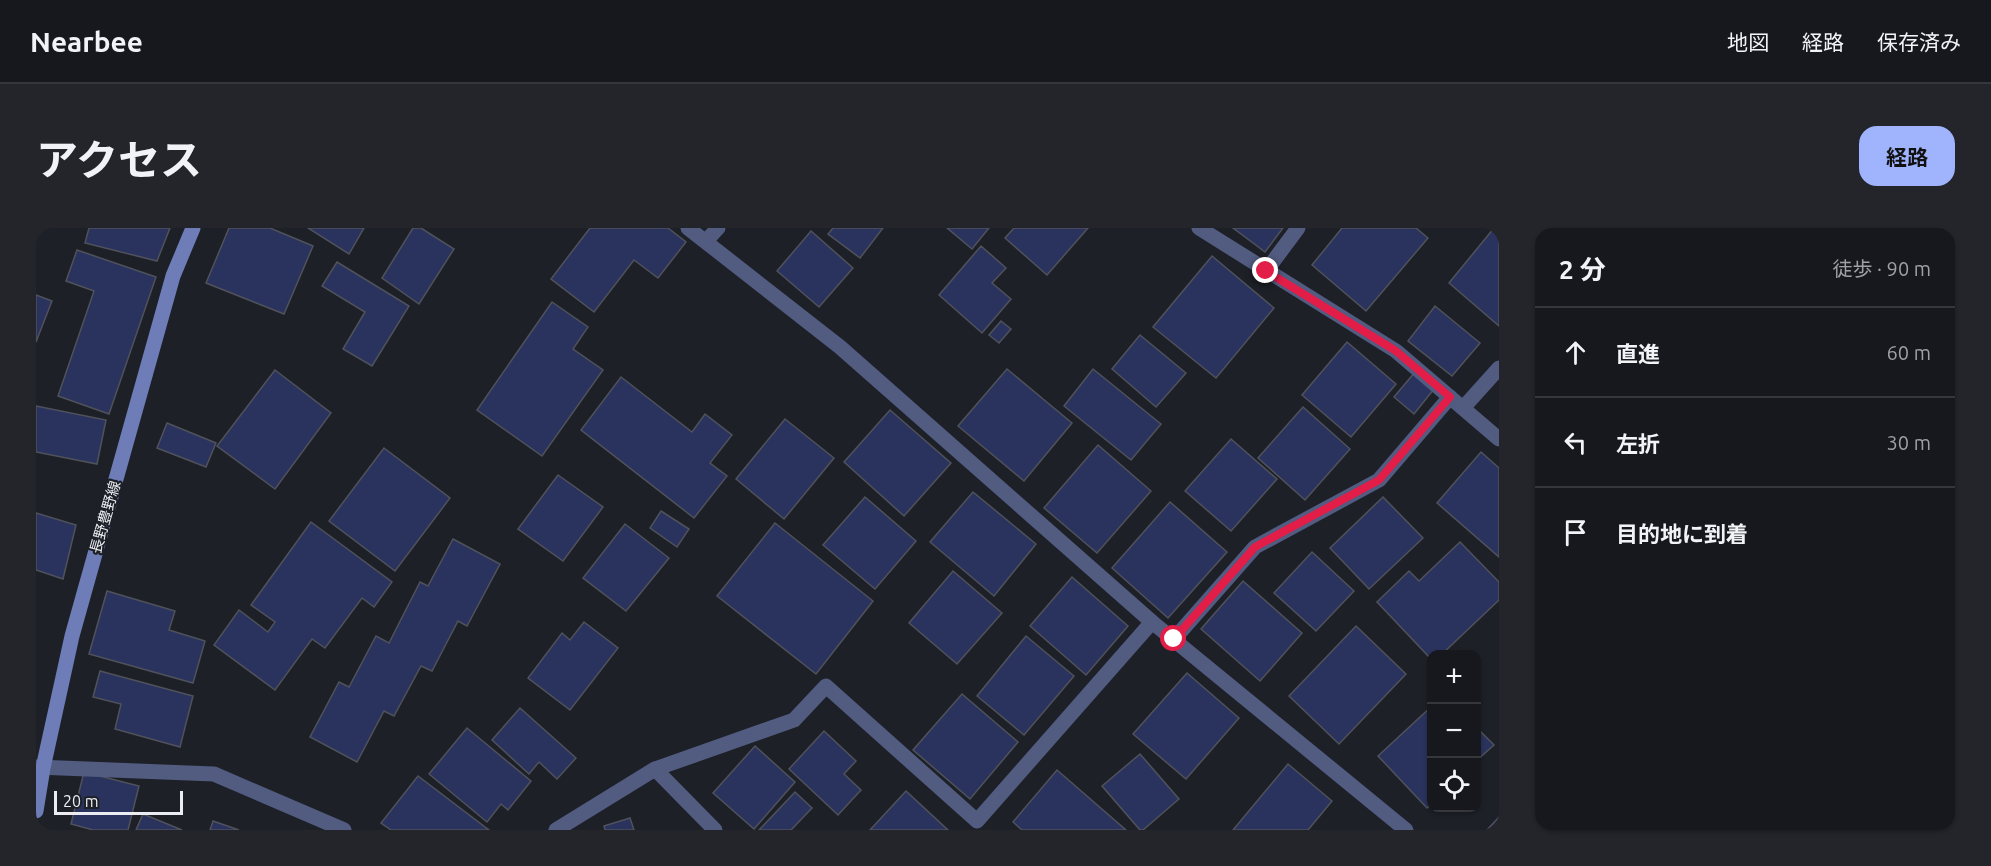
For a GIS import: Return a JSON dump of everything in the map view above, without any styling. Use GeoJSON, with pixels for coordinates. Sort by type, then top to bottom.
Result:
{"type":"FeatureCollection","features":[{"type":"Feature","properties":{"kind":"main road","name":"長野豊野線"},"geometry":{"type":"LineString","coordinates":[[36,811],[39,767],[72,636],[172,276],[193,228]]}},
{"type":"Feature","properties":{"kind":"street"},"geometry":{"type":"LineString","coordinates":[[688,228],[840,347],[1152,622],[1406,830]]}},
{"type":"Feature","properties":{"kind":"street"},"geometry":{"type":"LineString","coordinates":[[706,242],[718,228]]}},
{"type":"Feature","properties":{"kind":"street"},"geometry":{"type":"LineString","coordinates":[[1199,228],[1396,351],[1499,439]]}},
{"type":"Feature","properties":{"kind":"street"},"geometry":{"type":"LineString","coordinates":[[1266,271],[1298,228]]}},
{"type":"Feature","properties":{"kind":"street"},"geometry":{"type":"LineString","coordinates":[[1463,408],[1499,368]]}},
{"type":"Feature","properties":{"kind":"street"},"geometry":{"type":"LineString","coordinates":[[1174,639],[1255,547],[1379,480],[1450,397]]}},
{"type":"Feature","properties":{"kind":"street"},"geometry":{"type":"LineString","coordinates":[[556,830],[656,769],[794,720],[826,686],[977,821],[1152,622]]}},
{"type":"Feature","properties":{"kind":"street"},"geometry":{"type":"LineString","coordinates":[[39,767],[214,774],[344,830]]}},
{"type":"Feature","properties":{"kind":"street"},"geometry":{"type":"LineString","coordinates":[[656,769],[715,830]]}},
{"type":"Feature","properties":{"kind":"building"},"geometry":{"type":"Polygon","coordinates":[[[89,228],[170,228],[157,261],[85,243],[89,228]]]}},
{"type":"Feature","properties":{"kind":"building"},"geometry":{"type":"Polygon","coordinates":[[[229,228],[270,228],[313,246],[284,314],[206,283],[229,228]]]}},
{"type":"Feature","properties":{"kind":"building"},"geometry":{"type":"Polygon","coordinates":[[[308,228],[364,228],[349,254],[308,228]]]}},
{"type":"Feature","properties":{"kind":"building"},"geometry":{"type":"Polygon","coordinates":[[[413,228],[421,228],[454,249],[419,304],[382,278],[413,228]]]}},
{"type":"Feature","properties":{"kind":"building"},"geometry":{"type":"Polygon","coordinates":[[[590,228],[668,228],[686,242],[658,278],[634,260],[594,312],[551,279],[590,228]]]}},
{"type":"Feature","properties":{"kind":"building"},"geometry":{"type":"Polygon","coordinates":[[[833,228],[883,228],[860,258],[828,234],[833,228]]]}},
{"type":"Feature","properties":{"kind":"building"},"geometry":{"type":"Polygon","coordinates":[[[947,228],[989,228],[972,249],[947,228]]]}},
{"type":"Feature","properties":{"kind":"building"},"geometry":{"type":"Polygon","coordinates":[[[1014,228],[1088,228],[1047,275],[1005,238],[1014,228]]]}},
{"type":"Feature","properties":{"kind":"building"},"geometry":{"type":"Polygon","coordinates":[[[1233,228],[1283,228],[1265,252],[1233,228]]]}},
{"type":"Feature","properties":{"kind":"building"},"geometry":{"type":"Polygon","coordinates":[[[1342,228],[1416,228],[1428,238],[1366,311],[1312,265],[1342,228]]]}},
{"type":"Feature","properties":{"kind":"building"},"geometry":{"type":"Polygon","coordinates":[[[1494,228],[1499,228],[1499,326],[1449,283],[1494,228]]]}},
{"type":"Feature","properties":{"kind":"building"},"geometry":{"type":"Polygon","coordinates":[[[811,231],[853,268],[819,307],[777,271],[811,231]]]}},
{"type":"Feature","properties":{"kind":"building"},"geometry":{"type":"Polygon","coordinates":[[[981,246],[1006,268],[992,283],[1011,299],[982,333],[939,295],[981,246]]]}},
{"type":"Feature","properties":{"kind":"building"},"geometry":{"type":"Polygon","coordinates":[[[77,250],[156,277],[109,414],[58,396],[94,291],[66,281],[77,250]]]}},
{"type":"Feature","properties":{"kind":"building"},"geometry":{"type":"Polygon","coordinates":[[[1212,256],[1274,308],[1216,378],[1153,327],[1212,256]]]}},
{"type":"Feature","properties":{"kind":"building"},"geometry":{"type":"Polygon","coordinates":[[[337,262],[409,306],[372,366],[343,349],[365,312],[322,286],[337,262]]]}},
{"type":"Feature","properties":{"kind":"building"},"geometry":{"type":"Polygon","coordinates":[[[36,295],[52,301],[36,342],[36,295]]]}},
{"type":"Feature","properties":{"kind":"building"},"geometry":{"type":"Polygon","coordinates":[[[552,302],[588,327],[573,349],[603,370],[542,456],[477,410],[552,302]]]}},
{"type":"Feature","properties":{"kind":"building"},"geometry":{"type":"Polygon","coordinates":[[[1435,306],[1480,343],[1452,376],[1408,341],[1435,306]]]}},
{"type":"Feature","properties":{"kind":"building"},"geometry":{"type":"Polygon","coordinates":[[[1001,321],[1011,329],[999,343],[989,335],[1001,321]]]}},
{"type":"Feature","properties":{"kind":"building"},"geometry":{"type":"Polygon","coordinates":[[[1140,335],[1186,373],[1156,407],[1112,369],[1140,335]]]}},
{"type":"Feature","properties":{"kind":"building"},"geometry":{"type":"Polygon","coordinates":[[[1347,342],[1396,384],[1351,437],[1302,395],[1347,342]]]}},
{"type":"Feature","properties":{"kind":"building"},"geometry":{"type":"Polygon","coordinates":[[[1007,369],[1072,423],[1024,481],[958,426],[1007,369]]]}},
{"type":"Feature","properties":{"kind":"building"},"geometry":{"type":"Polygon","coordinates":[[[1093,369],[1161,424],[1131,460],[1064,406],[1093,369]]]}},
{"type":"Feature","properties":{"kind":"building"},"geometry":{"type":"Polygon","coordinates":[[[275,370],[331,413],[275,489],[217,446],[275,370]]]}},
{"type":"Feature","properties":{"kind":"building"},"geometry":{"type":"Polygon","coordinates":[[[1415,372],[1434,389],[1414,414],[1394,397],[1415,372]]]}},
{"type":"Feature","properties":{"kind":"building"},"geometry":{"type":"Polygon","coordinates":[[[621,377],[692,432],[705,414],[732,435],[710,463],[727,476],[694,518],[581,430],[621,377]]]}},
{"type":"Feature","properties":{"kind":"building"},"geometry":{"type":"Polygon","coordinates":[[[36,406],[106,420],[97,464],[36,452],[36,406]]]}},
{"type":"Feature","properties":{"kind":"building"},"geometry":{"type":"Polygon","coordinates":[[[1303,407],[1350,449],[1305,500],[1258,458],[1303,407]]]}},
{"type":"Feature","properties":{"kind":"building"},"geometry":{"type":"Polygon","coordinates":[[[890,410],[951,463],[904,516],[844,462],[890,410]]]}},
{"type":"Feature","properties":{"kind":"building"},"geometry":{"type":"Polygon","coordinates":[[[785,419],[834,458],[784,519],[736,479],[785,419]]]}},
{"type":"Feature","properties":{"kind":"building"},"geometry":{"type":"Polygon","coordinates":[[[167,423],[216,443],[206,467],[157,448],[167,423]]]}},
{"type":"Feature","properties":{"kind":"building"},"geometry":{"type":"Polygon","coordinates":[[[1231,439],[1277,479],[1231,531],[1185,491],[1231,439]]]}},
{"type":"Feature","properties":{"kind":"building"},"geometry":{"type":"Polygon","coordinates":[[[1098,445],[1151,491],[1097,553],[1044,508],[1098,445]]]}},
{"type":"Feature","properties":{"kind":"building"},"geometry":{"type":"Polygon","coordinates":[[[384,448],[450,498],[395,571],[329,521],[384,448]]]}},
{"type":"Feature","properties":{"kind":"building"},"geometry":{"type":"Polygon","coordinates":[[[1481,452],[1499,468],[1499,557],[1437,503],[1481,452]]]}},
{"type":"Feature","properties":{"kind":"building"},"geometry":{"type":"Polygon","coordinates":[[[558,475],[603,507],[563,561],[518,529],[558,475]]]}},
{"type":"Feature","properties":{"kind":"building"},"geometry":{"type":"Polygon","coordinates":[[[973,492],[1036,544],[994,596],[930,542],[973,492]]]}},
{"type":"Feature","properties":{"kind":"building"},"geometry":{"type":"Polygon","coordinates":[[[865,497],[916,541],[875,589],[823,545],[865,497]]]}},
{"type":"Feature","properties":{"kind":"building"},"geometry":{"type":"Polygon","coordinates":[[[1383,497],[1423,538],[1369,589],[1330,548],[1383,497]]]}},
{"type":"Feature","properties":{"kind":"building"},"geometry":{"type":"Polygon","coordinates":[[[1170,502],[1227,552],[1168,618],[1112,568],[1170,502]]]}},
{"type":"Feature","properties":{"kind":"building"},"geometry":{"type":"Polygon","coordinates":[[[661,511],[689,529],[677,547],[650,528],[661,511]]]}},
{"type":"Feature","properties":{"kind":"building"},"geometry":{"type":"Polygon","coordinates":[[[36,513],[76,525],[63,579],[36,570],[36,513]]]}},
{"type":"Feature","properties":{"kind":"building"},"geometry":{"type":"Polygon","coordinates":[[[311,522],[392,582],[374,607],[362,598],[325,648],[312,639],[275,690],[214,645],[239,610],[268,632],[275,622],[251,605],[311,522]]]}},
{"type":"Feature","properties":{"kind":"building"},"geometry":{"type":"Polygon","coordinates":[[[775,523],[873,601],[816,674],[717,596],[775,523]]]}},
{"type":"Feature","properties":{"kind":"building"},"geometry":{"type":"Polygon","coordinates":[[[625,524],[669,558],[626,611],[583,578],[625,524]]]}},
{"type":"Feature","properties":{"kind":"building"},"geometry":{"type":"Polygon","coordinates":[[[453,539],[500,564],[467,626],[458,621],[432,671],[421,666],[394,716],[384,711],[357,762],[310,737],[339,682],[349,687],[376,636],[389,643],[420,582],[428,586],[453,539]]]}},
{"type":"Feature","properties":{"kind":"building"},"geometry":{"type":"Polygon","coordinates":[[[1460,542],[1499,582],[1499,600],[1446,650],[1427,650],[1427,655],[1377,602],[1409,571],[1419,581],[1460,542]]]}},
{"type":"Feature","properties":{"kind":"building"},"geometry":{"type":"Polygon","coordinates":[[[1312,552],[1354,591],[1316,631],[1274,593],[1312,552]]]}},
{"type":"Feature","properties":{"kind":"building"},"geometry":{"type":"Polygon","coordinates":[[[953,571],[1002,613],[957,664],[909,623],[953,571]]]}},
{"type":"Feature","properties":{"kind":"building"},"geometry":{"type":"Polygon","coordinates":[[[1072,577],[1128,626],[1086,675],[1030,626],[1072,577]]]}},
{"type":"Feature","properties":{"kind":"building"},"geometry":{"type":"Polygon","coordinates":[[[1243,581],[1302,633],[1260,681],[1201,629],[1243,581]]]}},
{"type":"Feature","properties":{"kind":"building"},"geometry":{"type":"Polygon","coordinates":[[[107,591],[175,611],[169,630],[205,641],[193,683],[89,654],[107,591]]]}},
{"type":"Feature","properties":{"kind":"building"},"geometry":{"type":"Polygon","coordinates":[[[584,622],[618,648],[570,710],[528,678],[562,633],[570,640],[584,622]]]}},
{"type":"Feature","properties":{"kind":"building"},"geometry":{"type":"Polygon","coordinates":[[[1356,626],[1406,674],[1339,744],[1289,696],[1356,626]]]}},
{"type":"Feature","properties":{"kind":"building"},"geometry":{"type":"Polygon","coordinates":[[[1026,636],[1074,676],[1024,735],[977,696],[1026,636]]]}},
{"type":"Feature","properties":{"kind":"building"},"geometry":{"type":"Polygon","coordinates":[[[100,671],[193,696],[180,747],[115,729],[121,704],[93,697],[100,671]]]}},
{"type":"Feature","properties":{"kind":"building"},"geometry":{"type":"Polygon","coordinates":[[[1187,673],[1239,718],[1186,779],[1133,734],[1187,673]]]}},
{"type":"Feature","properties":{"kind":"building"},"geometry":{"type":"Polygon","coordinates":[[[962,694],[1018,742],[970,799],[913,750],[962,694]]]}},
{"type":"Feature","properties":{"kind":"building"},"geometry":{"type":"Polygon","coordinates":[[[520,708],[576,758],[557,779],[539,762],[529,774],[492,740],[520,708]]]}},
{"type":"Feature","properties":{"kind":"building"},"geometry":{"type":"Polygon","coordinates":[[[1427,711],[1427,808],[1378,756],[1427,711]]]}},
{"type":"Feature","properties":{"kind":"building"},"geometry":{"type":"Polygon","coordinates":[[[467,728],[531,781],[508,810],[501,804],[487,822],[429,774],[467,728]]]}},
{"type":"Feature","properties":{"kind":"building"},"geometry":{"type":"Polygon","coordinates":[[[824,731],[856,761],[844,774],[861,790],[838,815],[789,769],[824,731]]]}},
{"type":"Feature","properties":{"kind":"building"},"geometry":{"type":"Polygon","coordinates":[[[1481,732],[1494,745],[1481,757],[1481,732]]]}},
{"type":"Feature","properties":{"kind":"building"},"geometry":{"type":"Polygon","coordinates":[[[755,746],[795,782],[754,829],[713,793],[755,746]]]}},
{"type":"Feature","properties":{"kind":"building"},"geometry":{"type":"Polygon","coordinates":[[[1140,754],[1179,799],[1143,830],[1140,830],[1102,786],[1140,754]]]}},
{"type":"Feature","properties":{"kind":"building"},"geometry":{"type":"Polygon","coordinates":[[[1288,764],[1332,801],[1308,830],[1233,830],[1288,764]]]}},
{"type":"Feature","properties":{"kind":"building"},"geometry":{"type":"Polygon","coordinates":[[[1057,770],[1126,830],[1022,830],[1013,822],[1057,770]]]}},
{"type":"Feature","properties":{"kind":"building"},"geometry":{"type":"Polygon","coordinates":[[[84,772],[139,786],[128,830],[93,830],[71,824],[84,772]]]}},
{"type":"Feature","properties":{"kind":"building"},"geometry":{"type":"Polygon","coordinates":[[[418,776],[489,830],[391,830],[381,823],[418,776]]]}},
{"type":"Feature","properties":{"kind":"building"},"geometry":{"type":"Polygon","coordinates":[[[906,791],[948,830],[870,830],[906,791]]]}},
{"type":"Feature","properties":{"kind":"building"},"geometry":{"type":"Polygon","coordinates":[[[795,792],[812,808],[791,830],[759,830],[795,792]]]}},
{"type":"Feature","properties":{"kind":"building"},"geometry":{"type":"Polygon","coordinates":[[[143,814],[182,830],[136,830],[143,814]]]}},
{"type":"Feature","properties":{"kind":"building"},"geometry":{"type":"Polygon","coordinates":[[[1499,817],[1499,830],[1487,830],[1499,817]]]}},
{"type":"Feature","properties":{"kind":"building"},"geometry":{"type":"Polygon","coordinates":[[[630,818],[634,830],[605,830],[604,826],[630,818]]]}},
{"type":"Feature","properties":{"kind":"building"},"geometry":{"type":"Polygon","coordinates":[[[213,821],[239,830],[210,830],[213,821]]]}},
{"type":"Feature","properties":{"kind":"route"},"geometry":{"type":"LineString","coordinates":[[1174,639],[1255,547],[1379,480],[1450,397],[1396,351],[1266,271]]}}]}
